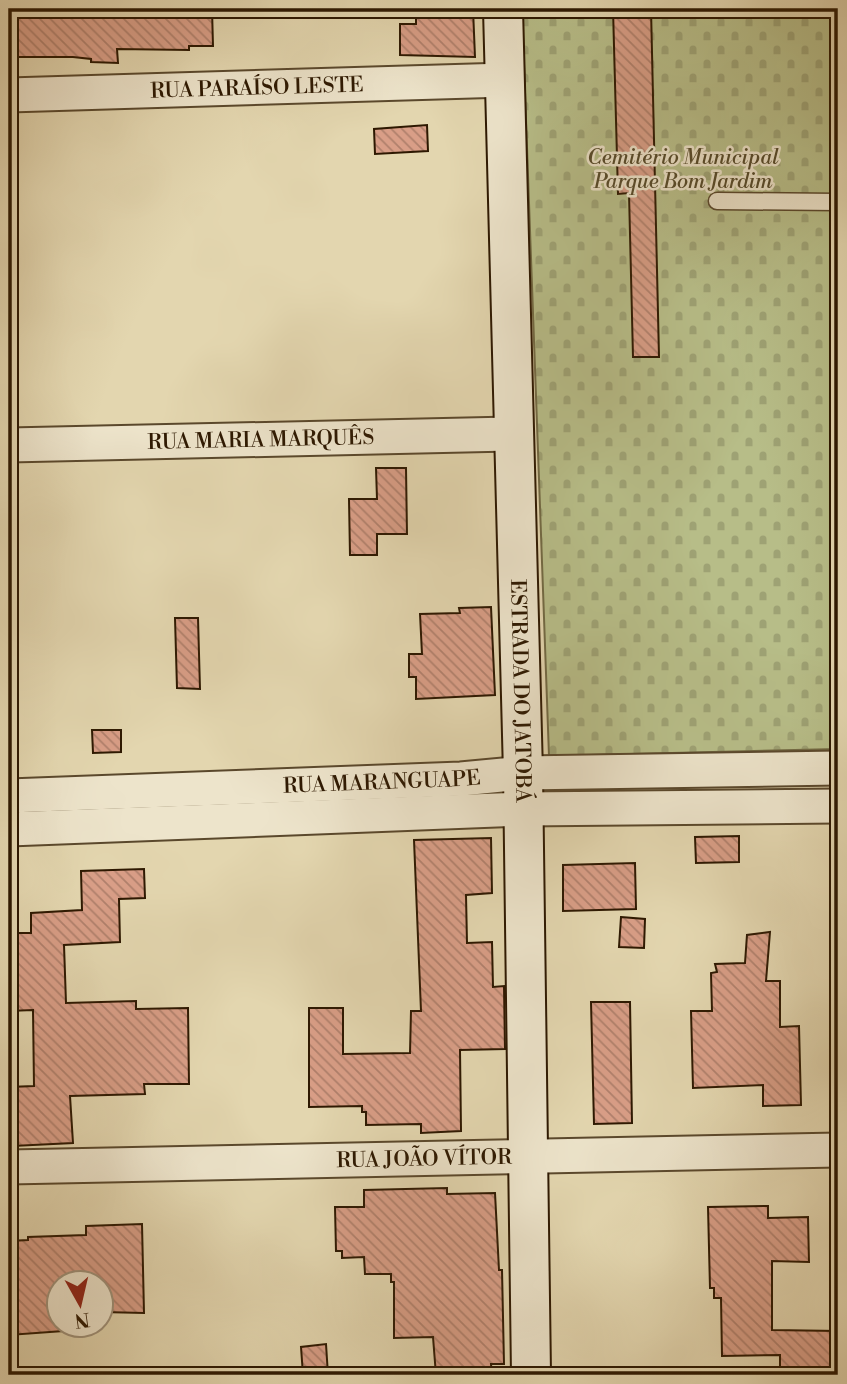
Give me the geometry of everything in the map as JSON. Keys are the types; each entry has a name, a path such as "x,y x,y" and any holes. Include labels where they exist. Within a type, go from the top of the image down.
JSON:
{"street":[{"name":"ESTRADA DO JATOBÁ","path":"503,9 523,791 531,1375"},
{"name":"RUA PARAÍSO LESTE","path":"9,95 506,80"},
{"name":"RUA MARIA MARQUÊS","path":"9,445 513,434"},
{"name":"RUA MARANGUAPE","path":"9,830 838,768"},
{"name":"RUA MARANGUAPE","path":"9,796 461,779 523,791 838,806"},
{"name":"RUA JOÃO VÍTOR","path":"9,1167 526,1154 838,1150"}],"lane":[{"path":"718,201 838,202"}],"green space":[{"name":"Cemitério Municipal Parque Bom Jardim","path":"522,9 838,9 838,749 549,756"}],"building":[{"path":"9,9 212,9 213,46 189,46 189,50 117,49 118,63 91,62 91,59 73,57 14,57 14,39 9,39"},
{"path":"416,9 473,9 475,57 400,55 400,24 416,24"},
{"path":"613,9 651,9 659,357 633,357 629,193 618,194"},
{"path":"427,125 428,151 375,154 374,129"},
{"path":"376,468 406,468 407,534 377,534 377,555 350,555 349,499 377,499"},
{"path":"491,607 495,695 416,699 416,677 409,677 409,654 422,654 420,614 460,613 459,608"},
{"path":"175,618 198,618 200,689 177,688"},
{"path":"92,730 121,730 121,752 93,753"},
{"path":"739,836 739,862 696,863 695,837"},
{"path":"491,838 492,893 466,895 467,943 492,942 493,987 504,986 505,1049 460,1050 461,1131 421,1133 421,1124 366,1125 366,1112 362,1112 362,1106 309,1107 309,1008 343,1008 343,1054 410,1053 411,1011 421,1011 414,840"},
{"path":"635,863 636,909 563,911 563,865"},
{"path":"144,869 145,898 119,899 120,942 64,945 66,1003 136,1001 136,1009 188,1008 189,1084 144,1084 145,1094 70,1096 73,1143 13,1146 13,1138 9,1138 9,1087 34,1086 33,1010 9,1011 9,933 31,933 31,913 82,910 81,871"},
{"path":"621,917 645,919 644,948 619,947"},
{"path":"770,932 766,981 780,981 780,1027 799,1026 801,1105 763,1106 763,1085 693,1088 691,1011 712,1011 711,973 717,972 715,964 745,963 747,935"},
{"path":"591,1002 630,1002 632,1123 594,1124"},
{"path":"447,1188 447,1194 495,1193 499,1270 502,1270 504,1364 491,1364 492,1375 436,1375 433,1337 394,1338 394,1282 391,1282 391,1274 365,1274 364,1257 342,1258 342,1251 336,1251 335,1207 364,1207 364,1190"},
{"path":"768,1206 768,1218 808,1217 809,1262 772,1261 772,1330 838,1331 838,1375 780,1375 780,1355 722,1356 721,1298 714,1298 714,1288 710,1288 708,1207"},
{"path":"142,1224 144,1313 116,1312 116,1268 46,1268 46,1332 9,1335 9,1241 28,1240 28,1237 86,1235 86,1226"},
{"path":"326,1344 328,1375 303,1375 301,1347"}]}
